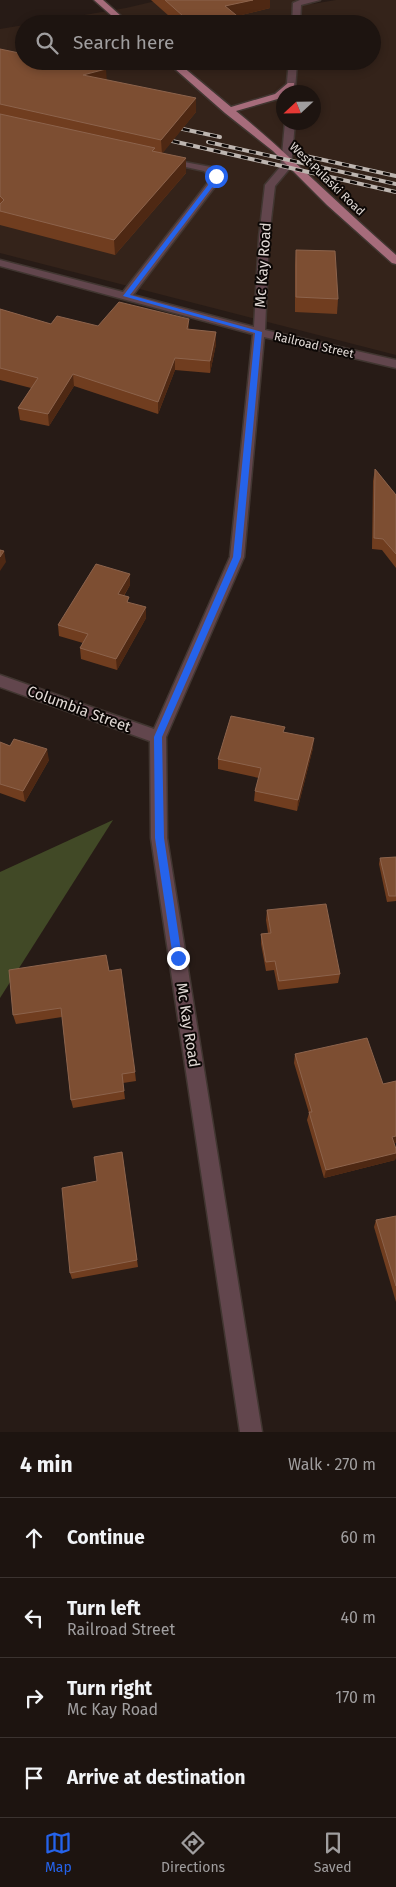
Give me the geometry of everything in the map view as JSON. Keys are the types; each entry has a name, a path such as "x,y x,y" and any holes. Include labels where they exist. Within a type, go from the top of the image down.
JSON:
{"main road":[{"path":"98,0 116,15"},
{"name":"West Pulaski Road","path":"180,70 287,159 331,203 396,261"},
{"path":"228,111 276,97"}],"street":[{"path":"296,15 297,3 316,0"},
{"path":"291,85 292,70"},
{"path":"287,159 289,130"},
{"path":"126,296 215,180 216,176 207,170 160,159"},
{"name":"Mc Kay Road","path":"251,1432 159,838 158,737 237,557 259,332 264,237 270,185 286,167 287,159"},
{"name":"Railroad Street","path":"0,263 259,332 396,364"},
{"name":"Columbia Street","path":"0,681 158,737"}],"shaded area":[{"path":"160,0 303,0 312,4 336,0 396,0 396,355 0,253 0,29 15,26 15,70 381,70 381,15 84,15"}],"green space":[{"path":"113,820 0,998 0,872"}],"building":[{"path":"165,0 253,0 225,6 236,15 182,15"},
{"path":"0,49 15,52 15,70 102,70 83,75 196,98 161,140 0,104"},
{"path":"0,114 155,148 152,151 186,158 114,240 0,211 0,204 4,200 0,196"},
{"path":"296,250 335,251 338,299 296,297"},
{"path":"119,302 189,319 187,329 216,332 210,361 175,358 158,402 73,374 48,414 18,408 38,378 0,368 0,309 51,324 57,316 98,326"},
{"path":"375,469 396,495 396,554 383,539 374,538"},
{"path":"96,564 130,574 118,594 129,597 127,602 146,607 116,659 80,648 88,634 58,625"},
{"path":"231,716 285,727 283,732 314,738 298,800 255,791 261,768 218,759"},
{"path":"14,739 47,749 23,791 0,784 0,742 10,746"},
{"path":"396,857 396,896 389,896 380,858"},
{"path":"326,904 340,974 279,981 275,961 266,962 261,934 271,933 267,910"},
{"path":"106,955 109,971 121,969 135,1072 122,1074 124,1091 71,1100 61,1008 13,1015 9,970"},
{"path":"367,1038 383,1084 396,1081 396,1136 392,1137 396,1153 326,1170 295,1054"},
{"path":"122,1152 137,1260 70,1273 62,1188 97,1181 94,1157"},
{"path":"396,1216 396,1286 376,1220"}],"railway":[{"path":"169,126 220,137"},
{"path":"159,138 396,192"},
{"path":"208,142 396,184"},
{"path":"301,155 396,176"}],"route":[{"path":"178,958 159,838 158,737 237,557 259,332 126,296 215,180 216,176"}]}
